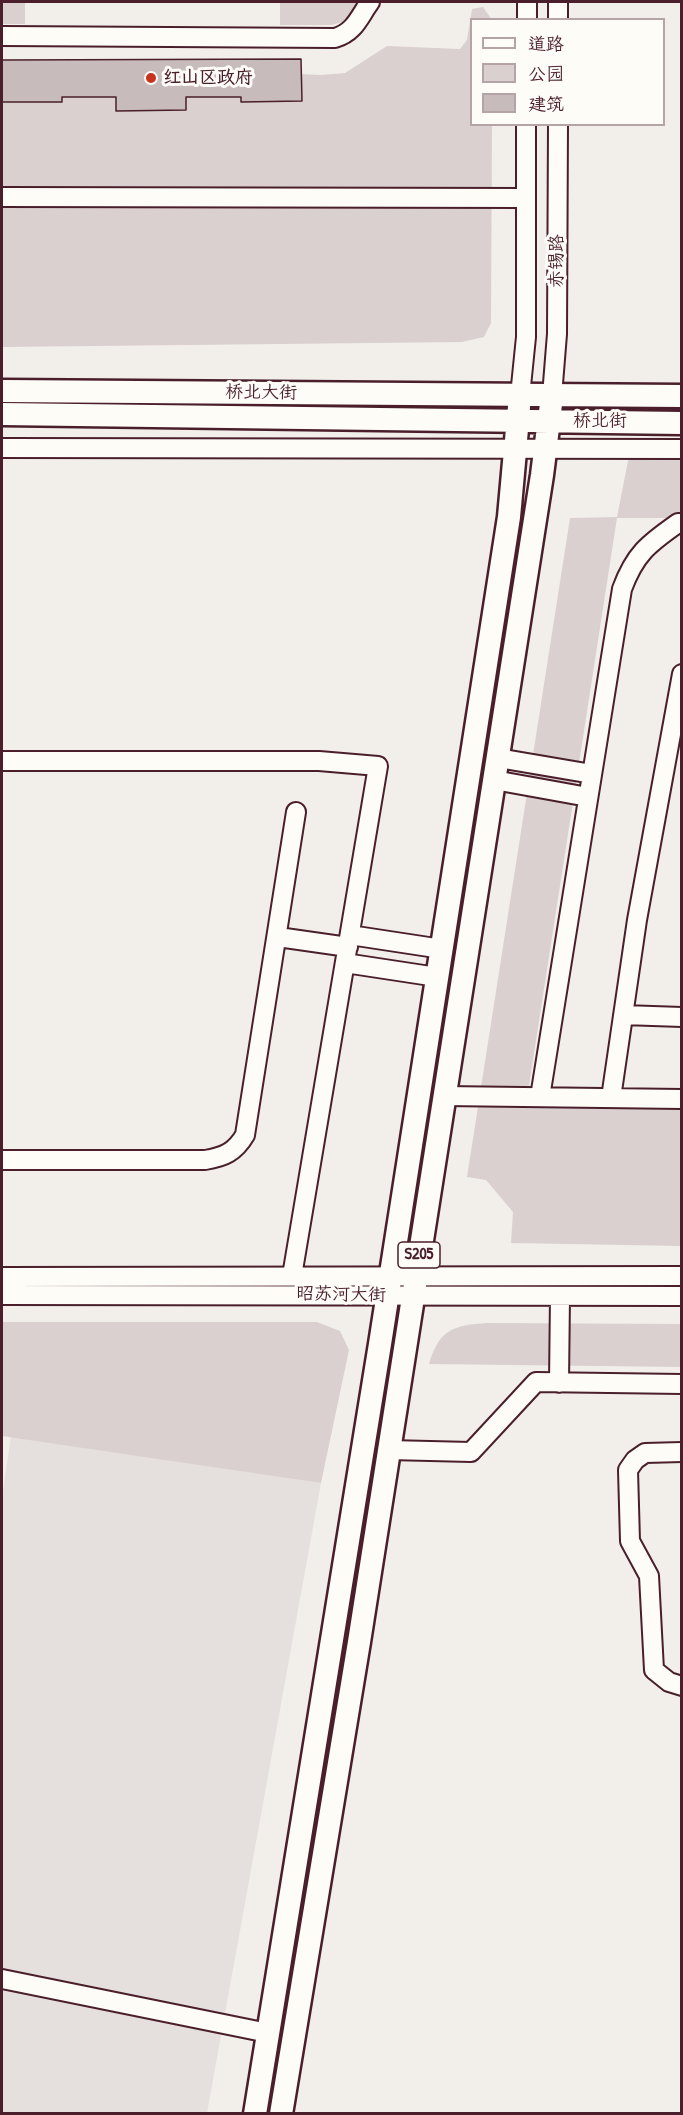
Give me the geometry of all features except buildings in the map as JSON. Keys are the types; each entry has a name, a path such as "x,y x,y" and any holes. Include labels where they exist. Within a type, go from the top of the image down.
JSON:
{"main road":[{"name":"桥北大街","path":"2,391 520,396"},
{"name":"桥北街","path":"520,396 681,396"},
{"name":"S205","path":"255,2114 389,1286 509,517 520,396"},
{"name":"S205","path":"281,2114 415,1286 546,449 552,396"},
{"name":"桥北大街","path":"2,414 519,422"},
{"name":"桥北街","path":"519,422 681,423"}],"street":[{"path":"2,36 335,38 345,35 355,27 370,2"},
{"path":"527,2 527,18"},
{"path":"558,2 558,18"},
{"name":"赤锡路","path":"520,396 526,337 526,126"},
{"name":"赤锡路","path":"552,396 557,334 558,126"},
{"path":"2,197 526,198"},
{"path":"2,448 681,449"},
{"path":"540,1097 622,589 630,565 644,548 681,523"},
{"path":"611,1098 637,920 681,674"},
{"path":"2,761 319,761 378,766 292,1276"},
{"path":"496,769 592,774"},
{"path":"496,769 588,796"},
{"path":"2,1160 205,1160 224,1157 239,1145 245,1135 296,812"},
{"path":"278,937 347,948 442,950"},
{"path":"347,948 437,978"},
{"path":"623,1015 681,1017"},
{"path":"444,1096 681,1099"},
{"name":"昭苏河大街","path":"2,1277 292,1276 389,1286"},
{"name":"昭苏河大街","path":"2,1295 415,1286 681,1276"},
{"name":"昭苏河大街","path":"415,1286 560,1296 681,1296"},
{"path":"560,1296 560,1383"},
{"path":"389,1450 471,1452 536,1382 681,1383"},
{"path":"681,1452 645,1453 635,1460 628,1470 630,1541 649,1576 654,1670 669,1682 681,1686"},
{"path":"2,1979 268,2032"}],"shaded area":[{"path":"11,1436 321,1483 207,2113 2,2114 2,1497"}],"green space":[{"path":"2,2 25,2 25,24 2,24"},
{"path":"280,2 358,2 343,22 331,25 280,25"},
{"path":"483,7 491,18 471,18 472,9"},
{"path":"470,21 470,126 492,126 491,323 484,337 462,342 2,347 2,61 321,75 345,73 387,46 460,49 467,40"},
{"path":"629,456 681,457 681,518 617,518 526,1105 681,1106 681,1246 511,1243 513,1212 486,1180 467,1177 570,518 617,517"},
{"path":"2,1322 317,1322 340,1331 349,1350 321,1483 2,1436"},
{"path":"487,1323 681,1324 681,1367 429,1364 438,1344 449,1332 465,1325"}],"place":[{"name":"红山区政府","path":"151,78"}]}
